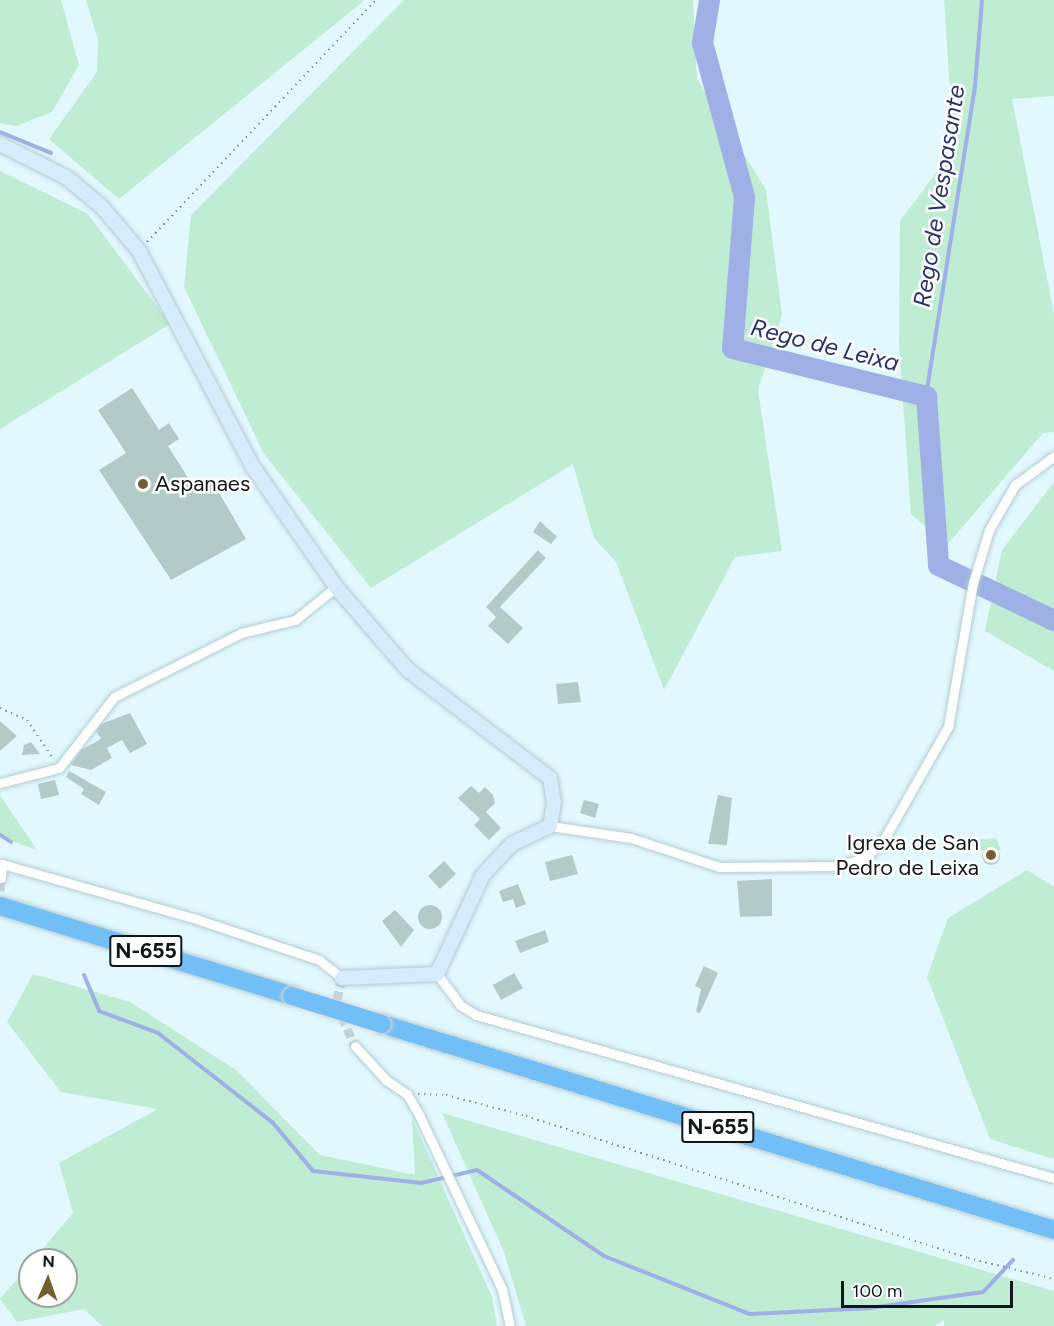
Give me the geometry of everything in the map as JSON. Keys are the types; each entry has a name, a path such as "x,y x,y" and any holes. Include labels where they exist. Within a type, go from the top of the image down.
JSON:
{"highway":[{"name":"N-655","path":"0,906 1054,1230"}],"street":[{"path":"0,144 66,177 102,207 139,251 253,467 336,587 408,670 550,778 554,802 550,826"},
{"path":"438,974 483,875 512,844 550,826 631,838 719,867 838,866 867,857 884,839 948,727 973,584 989,530 1015,485 1054,456"},
{"path":"0,783 59,768 114,697 241,633 295,620 336,587"},
{"path":"1,878 1,863 273,944 319,960 342,978 438,974"},
{"path":"438,974 460,1005 476,1015 1054,1178"},
{"path":"355,1046 379,1074 407,1094 502,1288 510,1326"}],"path":[{"path":"139,251 376,0"},
{"path":"0,708 27,720 59,768"},
{"path":"407,1094 446,1095 526,1116 968,1258 1054,1278"}],"green space":[{"path":"0,0 61,0 79,65 52,112 16,126 0,123"},
{"path":"86,0 365,0 119,199 49,139 97,72 98,40"},
{"path":"404,0 693,0 697,79 766,190 782,315 758,390 782,551 735,557 664,690 616,562 594,538 573,464 371,588 264,454 184,287 191,215"},
{"path":"944,0 1054,0 1054,96 1012,99 1054,314 1054,432 1043,433 947,545 911,514 899,345 900,221 954,149"},
{"path":"0,171 88,214 170,324 0,429"},
{"path":"1054,482 1054,671 985,631 1002,550"},
{"path":"0,795 37,850 0,837"},
{"path":"996,838 1001,850 975,851 974,840"},
{"path":"1027,870 1054,887 1054,1159 990,1139 927,977 948,918"},
{"path":"33,974 130,1002 236,1070 320,1155 415,1175 412,1118 492,1297 497,1326 102,1326 84,1309 17,1322 0,1299 18,1278 18,1308 78,1308 78,1248 43,1248 73,1213 59,1163 158,1109 61,1092 7,1022"},
{"path":"442,1113 1054,1291 1054,1326 944,1326 944,1320 934,1326 526,1326 504,1252"}],"building":[{"name":"Aspanaes","path":"132,388 159,430 169,423 179,439 168,446 195,489 211,479 246,539 171,580 99,470 126,453 98,410"},
{"path":"540,521 557,537 551,544 533,532"},
{"path":"538,550 546,558 500,607 523,628 508,644 488,626 496,617 486,607"},
{"path":"578,682 581,702 558,704 556,684"},
{"path":"130,713 147,744 130,753 122,740 107,748 112,758 91,770 71,765 81,750 101,739 96,731 101,724"},
{"path":"0,721 17,736 0,751"},
{"path":"31,742 40,754 22,755 24,745"},
{"path":"69,771 106,792 99,805 81,794 84,789 66,777"},
{"path":"55,780 59,795 41,799 38,784"},
{"path":"471,786 479,793 485,787 493,795 495,803 486,812 501,828 489,840 474,825 480,819 458,798"},
{"path":"718,795 732,798 727,845 708,844"},
{"path":"584,800 599,804 595,818 580,813"},
{"name":"Igrexa de San Pedro de Leixa","path":"991,847 997,850 1000,856 997,862 991,865 985,862 982,856 985,850"},
{"path":"572,855 578,874 550,881 545,862"},
{"path":"444,861 456,874 440,889 428,876"},
{"path":"772,879 772,916 740,917 737,881"},
{"path":"518,884 526,904 516,908 513,899 503,902 499,891"},
{"path":"425,905 435,905 442,912 442,922 435,929 425,929 418,922 418,912"},
{"path":"395,910 414,930 401,947 382,921"},
{"path":"545,930 549,942 520,953 515,941"},
{"path":"704,966 718,973 700,1013 696,1012 701,989 695,986"},
{"path":"514,973 523,988 501,1000 493,985"}],"waterway":[{"name":"Rego de Leixa","path":"709,0 702,42 744,197 732,348 926,396 938,565 1054,620"},
{"name":"Rego de Vespasante","path":"926,396 975,86 982,0"},
{"path":"0,132 51,153"},
{"path":"0,835 11,842"},
{"path":"84,975 99,1011 158,1033 273,1123 313,1171 421,1183 477,1170 604,1256 750,1314 870,1308 983,1292 1013,1260"}],"tunnel":[{"path":"0,891 1,878"},
{"path":"342,978 336,1004 355,1046"}],"place":[{"name":"Aspanaes","path":"143,484"},
{"name":"Igrexa de San Pedro de Leixa","path":"991,855"}]}
